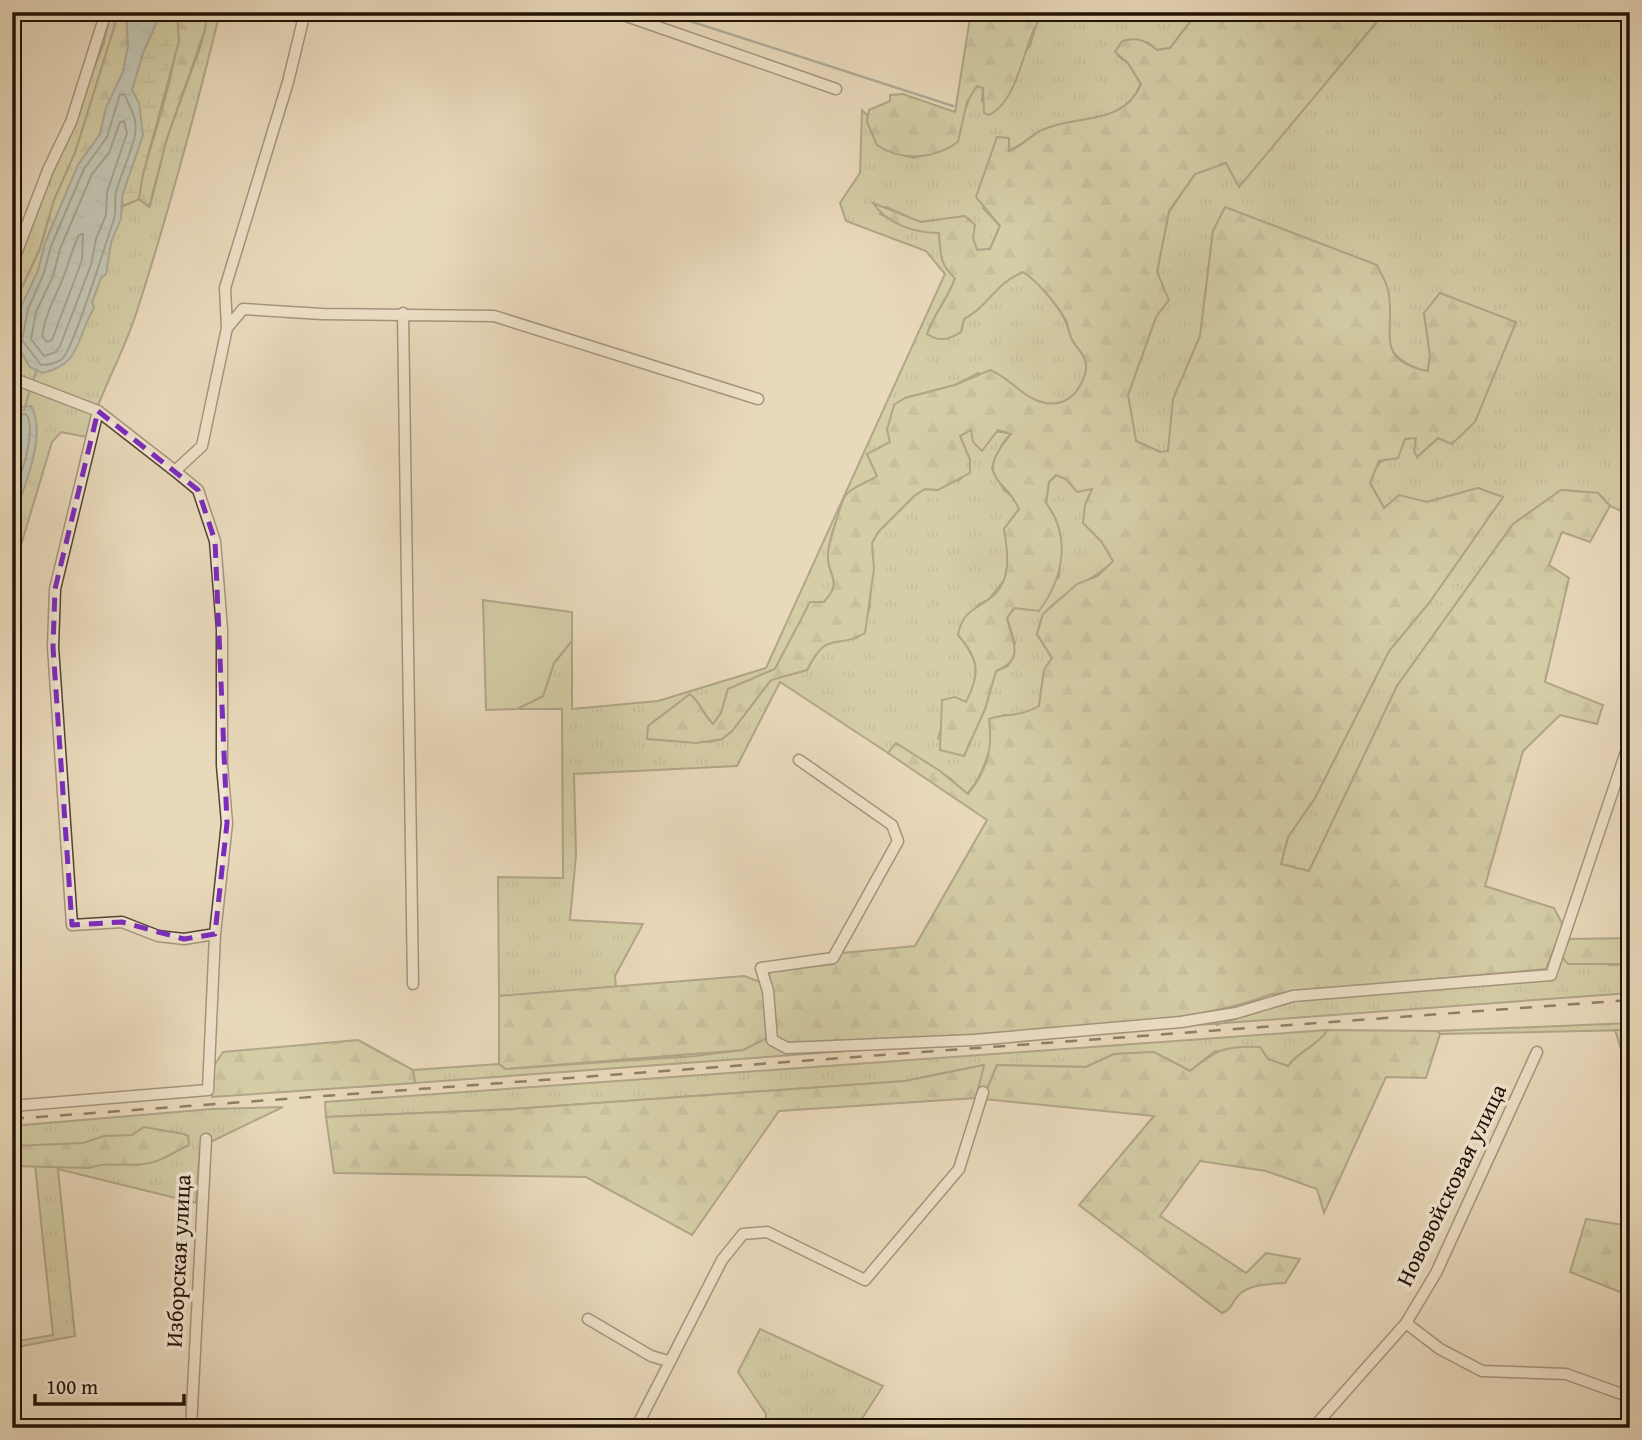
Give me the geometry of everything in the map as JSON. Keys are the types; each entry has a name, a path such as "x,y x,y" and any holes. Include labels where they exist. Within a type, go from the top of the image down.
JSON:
{"street":[{"path":"12,264 48,170 71,122 106,12"},
{"path":"175,471 202,446 227,328 225,288 288,82 305,12"},
{"path":"615,12 836,89"},
{"path":"227,328 243,309 322,314 494,316 758,399"},
{"path":"403,313 414,984"},
{"path":"12,378 98,411 198,490 215,541 222,629 222,765 227,823 215,934 208,1090 12,1106"},
{"path":"98,411 55,589 54,685 72,925 121,922 158,936 184,939 215,934"},
{"path":"799,760 892,825 898,841 832,958 761,968 772,1040 787,1048 974,1040 1181,1022 1236,1013 1293,996 1551,975 1630,740"},
{"name":"Нововойсковая улица","path":"1313,1428 1406,1322 1436,1272 1537,1052"},
{"path":"636,1428 722,1260 743,1234 766,1232 865,1280 959,1169 983,1092"},
{"name":"Изборская улица","path":"191,1428 206,1139"},
{"path":"588,1319 642,1348 651,1356 668,1361"},
{"path":"1406,1322 1440,1349 1482,1371 1566,1374 1630,1396"}],"highlighted area":[{"path":"98,411 198,490 215,541 227,823 215,934 184,939 122,922 72,925 53,647 55,589"}],"green space":[{"path":"110,12 119,12 75,153 54,200 40,248 12,309 12,271 104,43"},
{"path":"119,12 126,12 128,47 123,72 106,108 100,134 78,165 45,243 38,271 21,307 15,341 12,309 40,249 54,200 75,153"},
{"path":"161,12 177,12 179,41 143,174 139,199 123,206 122,196 143,135 131,91 143,53"},
{"path":"177,12 207,12 205,30 167,138 149,207 139,199 140,186 171,75 178,31"},
{"path":"207,12 220,12 181,164 136,314 87,437 61,432 52,442 12,575 12,527 32,463 37,434 31,406 12,408 12,339 30,367 88,318 94,308 92,302 101,278 106,274 111,242 123,206 139,199 150,206 167,138 202,42"},
{"path":"971,12 1045,12 1031,36 1008,96 1000,107 989,115 984,113 983,88 977,86 967,102 958,142 939,152 907,156 877,145 867,122 869,110 890,101 890,95 903,94 955,112"},
{"path":"1045,12 1182,12 1193,18 1170,48 1157,50 1147,42 1118,56 1128,63 1141,84 1133,98 1123,107 1111,113 1041,131 1008,151 983,208 1000,226 990,249 977,250 965,216 920,222 886,207 880,214 914,230 939,233 943,263 955,278 927,334 944,339 961,332 964,319 980,308 1005,283 1023,272 1046,293 1065,320 1072,340 1085,359 1083,382 1075,394 1058,404 1029,398 978,373 955,385 905,398 891,442 867,454 877,476 848,495 836,521 828,557 834,580 833,589 824,602 810,603 775,669 728,689 721,713 713,724 690,695 648,726 660,740 710,742 722,739 732,731 771,680 807,670 817,653 827,645 857,638 870,607 872,543 878,532 914,496 925,489 938,490 948,483 960,480 970,460 960,436 971,429 1011,433 1003,443 992,469 1019,509 1004,529 1009,554 1005,579 989,599 978,605 958,635 970,652 976,667 971,692 966,703 942,700 942,726 938,738 964,756 985,709 996,671 1008,666 1015,643 1007,618 1014,608 1026,608 1059,577 1059,529 1046,503 1049,482 1057,475 1093,489 1083,523 1101,541 1114,561 1060,599 1043,616 1037,634 1052,658 1044,670 1039,706 1022,716 1003,715 980,775 967,794 951,779 896,743 888,753 780,682 737,766 574,774 576,855 570,920 643,924 615,976 616,987 499,996 498,877 563,878 562,709 517,709 543,696 554,663 572,641 572,709 658,701 766,668 945,274 926,251 846,221 840,203 860,173 862,110 868,116 867,122 883,149 914,158 952,146 972,91 977,86 983,87 982,100 1030,46 1037,21"},
{"path":"1182,12 1385,12 1239,187 1226,163 1195,174 1169,211 1157,272 1169,300 1156,317 1128,395 1136,441 1160,452 1168,451 1173,399 1200,336 1213,231 1225,207 1377,265 1388,290 1390,341 1393,351 1410,366 1428,371 1430,355 1424,313 1440,293 1516,322 1475,422 1452,444 1438,438 1417,457 1414,451 1416,438 1405,439 1398,458 1379,461 1370,483 1384,508 1399,495 1427,502 1478,488 1503,497 1429,603 1389,651 1315,798 1288,837 1281,864 1309,871 1397,686 1513,524 1561,490 1598,493 1610,506 1590,542 1562,532 1549,565 1569,578 1545,682 1603,705 1597,724 1560,715 1523,751 1485,886 1554,908 1563,925 1546,969 1272,994 1200,1013 1127,1023 969,1035 789,1044 775,1037 769,972 833,964 842,953 915,946 987,820 888,753 896,743 940,771 968,794 980,777 987,759 989,719 1026,712 1039,706 1044,670 1052,658 1037,634 1043,614 1077,584 1098,576 1113,561 1101,541 1083,523 1085,505 1092,489 1077,492 1066,479 1056,475 1049,482 1046,503 1054,516 1062,544 1059,572 1039,611 1014,608 1007,618 1014,642 1014,655 1011,661 996,671 985,709 964,756 940,750 942,700 955,697 966,702 971,692 976,667 974,659 958,635 968,613 988,600 1002,585 1007,567 1004,529 1019,509 995,476 993,469 994,460 1011,434 998,430 982,451 973,442 971,430 960,436 970,460 970,473 938,490 925,489 914,496 878,532 872,543 874,569 865,633 827,645 814,657 807,670 771,680 732,731 722,739 697,743 647,739 648,726 690,694 713,724 721,713 728,689 775,669 810,602 824,602 833,588 828,553 838,514 848,493 877,476 867,454 890,442 887,430 894,405 905,398 955,385 990,370 1030,397 1045,403 1062,402 1077,390 1086,371 1084,357 1072,339 1066,320 1058,308 1041,287 1023,272 1005,283 980,308 964,319 961,332 944,339 927,334 955,278 943,263 939,233 902,226 886,217 873,203 921,222 965,216 975,225 973,238 977,250 990,249 1000,226 976,197 997,137 1009,138 1009,151 1042,130 1098,117 1123,107 1133,98 1141,84 1128,63 1115,52 1122,41 1132,39 1145,42 1157,50 1170,48 1193,18"},
{"path":"1385,12 1630,12 1630,515 1610,506 1598,493 1561,490 1513,524 1397,686 1309,871 1281,864 1288,837 1315,798 1389,651 1429,603 1503,497 1478,488 1427,502 1399,496 1384,508 1370,483 1373,473 1405,439 1416,437 1417,457 1438,438 1452,444 1424,313 1430,355 1428,372 1401,360 1393,352 1387,332 1388,291 1213,231 1200,336 1174,399 1168,451 1160,452 1136,441 1128,395 1156,317 1168,300 1157,272 1169,212 1195,174 1226,162 1239,186"},
{"path":"483,600 572,612 572,641 554,663 543,696 517,709 486,710"},
{"path":"1563,925 1570,939 1562,947 1610,965 1630,964 1630,993 1223,1023 1294,1000 1545,978"},
{"path":"1630,938 1630,964 1568,964 1560,955 1570,939"},
{"path":"744,976 763,983 767,1038 743,1050 506,1069 499,1064 499,996"},
{"path":"1216,1012 1217,1024 415,1083 413,1070 499,1064 506,1069 695,1056 743,1050 767,1038"},
{"path":"1630,1023 1630,1030 1440,1034 1437,1031"},
{"path":"1328,1030 1288,1066 1268,1059 1215,1051 1190,1071 1154,1052 1114,1054 1086,1067 997,1065 983,1099 976,1098 983,1065 905,1081 513,1109 326,1117 325,1102"},
{"path":"1328,1030 1437,1031 1440,1034 1426,1078 1386,1077 1324,1213 1317,1189 1266,1171 1200,1161 1160,1216 1246,1273 1266,1253 1300,1259 1285,1283 1245,1290 1222,1313 1079,1205 1154,1116 983,1099 997,1065 1086,1067 1114,1054 1154,1052 1190,1071 1222,1050 1260,1047 1268,1059 1288,1066"},
{"path":"1615,1030 1630,1030 1630,1078"},
{"path":"358,1040 413,1070 415,1083 212,1097 213,1067 223,1052"},
{"path":"984,1065 976,1098 779,1111 692,1235 586,1177 334,1173 326,1117 513,1109 905,1081"},
{"path":"283,1107 200,1147 196,1203 58,1169 75,1336 12,1348 12,1342 53,1335 35,1165 12,1167 12,1126 212,1109"},
{"path":"144,1127 184,1134 188,1136 189,1145 162,1159 144,1164 89,1168 12,1166 12,1146 83,1143 104,1136 132,1135"},
{"path":"1586,1219 1630,1226 1630,1296 1570,1272"},
{"path":"760,1329 883,1386 856,1428 766,1428 766,1414 738,1372"}],"water":[{"path":"126,12 161,12 143,53 132,90 139,103 143,135 122,196 121,219 111,242 106,274 101,278 92,302 94,308 71,357 55,369 42,373 30,367 15,341 21,307 38,271 45,243 78,165 100,134 106,108 123,72 128,47"},
{"path":"31,406 37,432 35,448 12,523 12,408"}],"waterway":[{"path":"662,12 953,106"},
{"path":"32,383 37,370"},
{"path":"24,410 30,390"}],"railway":[{"path":"12,1119 1630,1000"}]}
